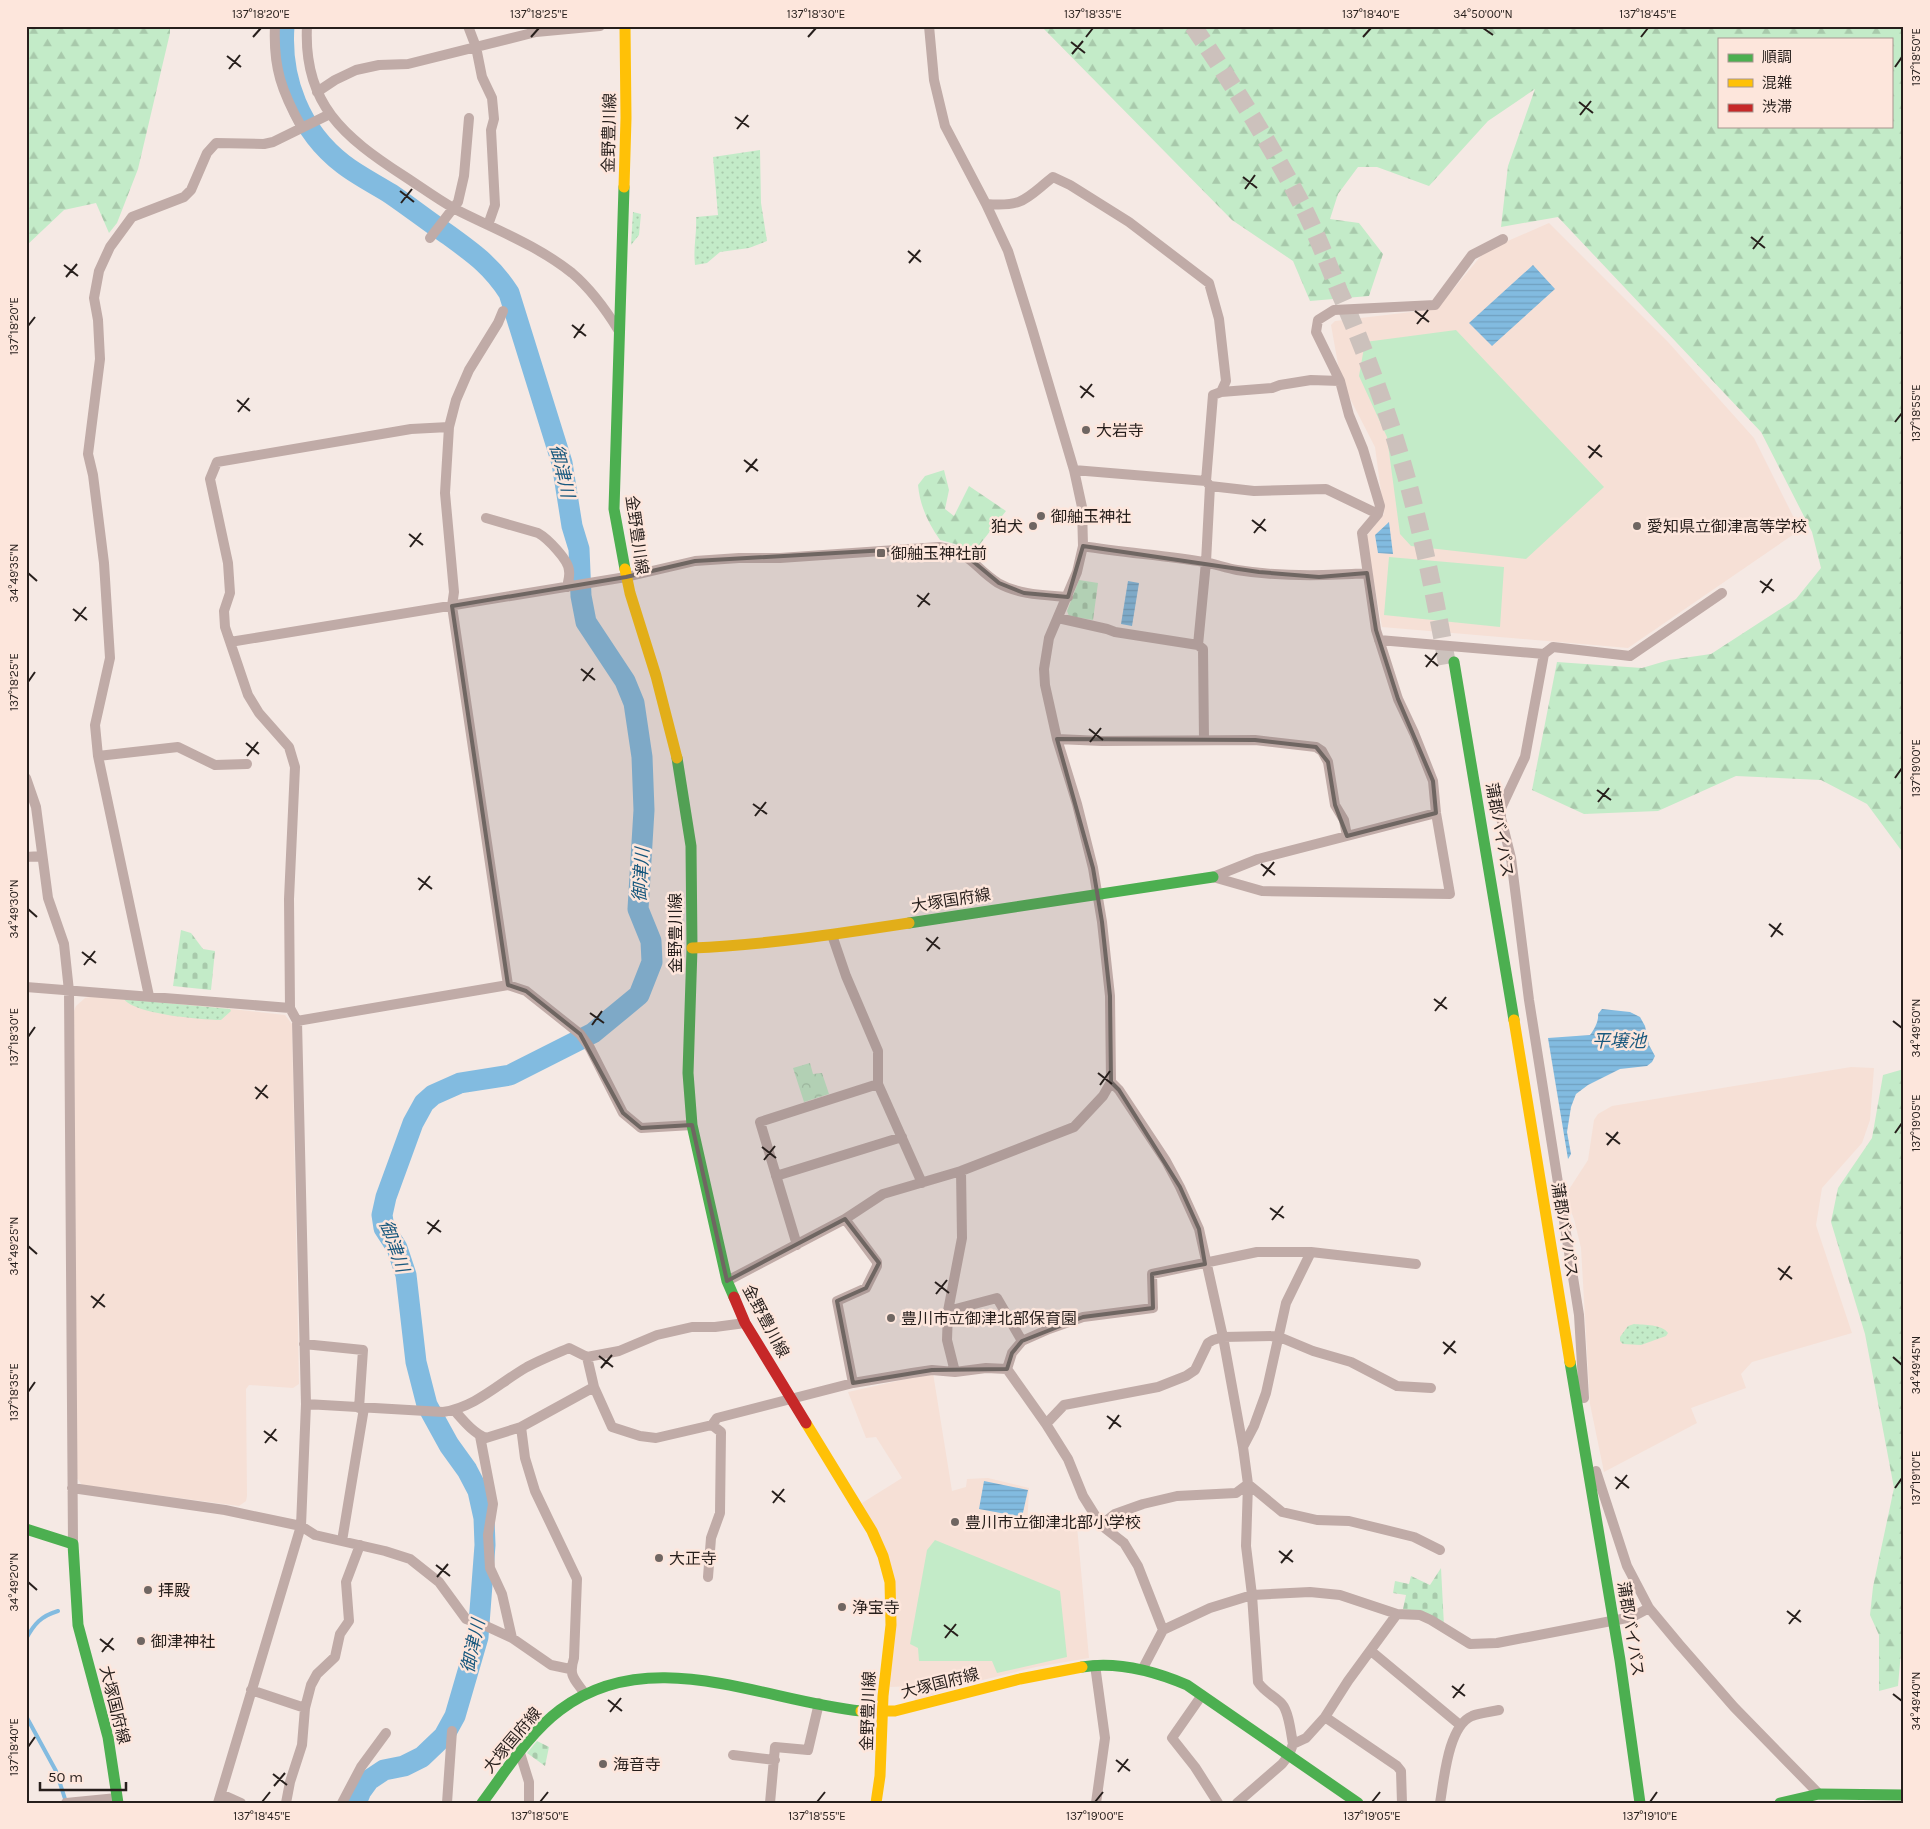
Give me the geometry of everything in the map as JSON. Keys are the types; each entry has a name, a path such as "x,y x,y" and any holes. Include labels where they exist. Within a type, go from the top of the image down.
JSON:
{"main road":[{"name":"金野豊川線","path":"625,26 626,118 614,509 626,578 656,676 680,768 691,846 692,948 688,1072 692,1126 728,1282 745,1323 863,1515 880,1548 886,1566 891,1600 883,1698 882,1766 876,1803"},
{"name":"蒲郡バイパス","path":"1451,664 1583,1455 1620,1660 1640,1803"},
{"name":"大塚国府線","path":"692,948 720,947 832,935 1213,877"},
{"name":"蒲郡バイパス","path":"1583,1455 1634,1803"},
{"path":"26,1529 73,1544"},
{"name":"大塚国府線","path":"73,1544 78,1625 108,1737 117,1800"},
{"name":"大塚国府線","path":"482,1803 520,1753 546,1722 558,1711 585,1694 628,1680 659,1676 684,1678 872,1713 884,1712 1039,1674 1094,1665 1126,1667 1174,1679 1291,1750 1358,1803"},
{"path":"1780,1803 1819,1794 1860,1798 1904,1795"}],"street":[{"path":"275,26 274,42 278,71 286,98 302,128"},
{"path":"307,26 306,46 309,68 327,116 370,154 453,208 534,248 572,273 591,292 620,331"},
{"path":"468,26 476,47 482,78 492,98 494,119 491,130 495,205 488,225"},
{"path":"317,92 335,80 356,70 379,65 408,64 536,32 600,26"},
{"path":"728,1282 845,1219 882,1194 960,1171 1074,1128 1103,1096 1111,1082 1110,996 1102,922 1077,804 1057,739 1045,685 1044,670 1049,638 1077,572 1083,546 1082,507 1074,470 1008,251 986,204 945,126 934,80 929,26"},
{"path":"149,996 98,756 95,725 110,658 104,563 93,475 88,454 100,359 98,320 94,298 99,271 110,246 132,216 184,197 191,190 208,154 216,144 264,144 283,138 327,116"},
{"path":"430,238 458,202 464,176 469,118"},
{"path":"986,204 1006,206 1021,202 1053,177 1070,185 1129,222 1209,283 1219,319 1226,381 1221,392"},
{"path":"1213,877 1262,891 1450,894 1436,813 1433,781 1398,699 1376,630 1362,533 1378,514 1380,506 1340,381 1316,332 1318,320 1334,310 1435,305 1472,255 1503,239"},
{"path":"504,310 470,370 456,400 449,427 445,493 454,592 452,606 508,985"},
{"path":"1198,645 1206,562 1213,395 1221,392 1272,388 1311,380 1340,381"},
{"path":"241,1803 220,1798 301,1526 306,1404 297,1021 290,1008 289,899 295,767 289,747 259,713 248,695 225,627 224,611 230,593 228,563 210,479 217,462 412,429 449,427"},
{"path":"1074,470 1208,484 1254,491 1326,489 1378,514"},
{"path":"486,518 538,533 546,538 567,563 570,570 571,586"},
{"path":"1083,546 1123,553 1206,562 1237,570 1319,577 1367,573"},
{"path":"230,642 626,578 695,561 789,558 938,548 955,550 969,558 999,583 1024,593 1068,597"},
{"path":"1722,593 1630,656 1553,646 1544,654 1525,757 1502,808 1501,818 1511,858 1528,1000 1579,1315 1585,1410 1593,1457 1605,1502 1627,1566 1649,1608 1734,1707 1819,1794"},
{"path":"1058,618 1115,632 1198,645 1203,649 1204,740"},
{"path":"1379,640 1544,654"},
{"path":"1057,739 1102,741 1255,740 1316,747 1322,751 1328,762 1335,805 1344,820 1347,836"},
{"path":"98,756 178,747 215,765 247,764"},
{"path":"26,778 50,904 64,944 69,992 73,1544"},
{"path":"1213,877 1258,859 1436,813"},
{"path":"26,857 42,856"},
{"path":"832,935 846,976 878,1051 878,1084 922,1183"},
{"path":"297,1021 508,985 526,991 580,1034 590,1048 623,1113 641,1128 692,1126"},
{"path":"26,987 69,992 149,996 290,1008"},
{"path":"1111,1082 1120,1090 1166,1161 1199,1229 1205,1264 1223,1337 1248,1484 1246,1546 1252,1595 1258,1682 1285,1709 1291,1750"},
{"path":"797,1245 760,1122 878,1084"},
{"path":"776,1176 902,1137"},
{"path":"955,1372 947,1340 948,1310 962,1238 960,1171"},
{"path":"845,1219 878,1262 866,1288 837,1301 854,1383"},
{"path":"1007,1369 1012,1353 1022,1341 1083,1317 1153,1308 1152,1274 1257,1252 1311,1252 1416,1264"},
{"path":"1243,1447 1254,1426 1266,1393 1277,1336 1286,1303 1311,1252"},
{"path":"948,1310 996,1298 1022,1341"},
{"path":"306,1404 443,1412 454,1410 475,1402 527,1368 569,1348 587,1357 619,1351 665,1333 692,1327 715,1327 745,1323"},
{"path":"1046,1424 1064,1405 1158,1387 1186,1376 1195,1370 1208,1343 1223,1337 1277,1336 1313,1351 1351,1362 1397,1386 1431,1388"},
{"path":"304,1344 363,1350 362,1408 342,1541"},
{"path":"587,1357 594,1388 612,1427 640,1436 656,1438 712,1426 718,1418 854,1383 932,1370 955,1372 986,1368 1007,1369"},
{"path":"1007,1369 1068,1459 1083,1496 1101,1525 1124,1543 1138,1566 1162,1630"},
{"path":"454,1410 480,1436 486,1438 521,1427 594,1388"},
{"path":"708,1578 711,1538 720,1513 721,1432 712,1426"},
{"path":"521,1427 525,1458 535,1491 577,1579 574,1658 570,1669 585,1694"},
{"path":"480,1436 493,1504 488,1536 490,1568 502,1594 512,1638"},
{"path":"1101,1525 1115,1514 1143,1504 1177,1496 1236,1493 1248,1484"},
{"path":"1248,1484 1282,1512 1317,1520 1349,1521 1414,1537 1440,1550"},
{"path":"72,1488 225,1510 301,1526 315,1535 410,1559 439,1582 466,1620 486,1626 512,1638 551,1665 570,1669"},
{"path":"286,1803 290,1782 302,1745 305,1708 311,1685 317,1674 335,1657 340,1634 349,1621 346,1582 360,1545"},
{"path":"1142,1670 1162,1630 1210,1608 1252,1595 1310,1592 1340,1595 1397,1614 1420,1615 1470,1644 1498,1644 1632,1617 1649,1608"},
{"path":"1238,1803 1282,1764 1291,1750 1306,1738 1325,1717 1348,1681 1372,1651 1397,1614"},
{"path":"1372,1651 1460,1725"},
{"path":"1094,1665 1105,1738 1096,1803"},
{"path":"251,1690 305,1708"},
{"path":"1202,1695 1172,1738 1195,1767 1218,1803"},
{"path":"770,1803 775,1748 808,1750 818,1703"},
{"path":"1440,1803 1451,1746 1460,1725 1472,1716 1499,1710"},
{"path":"1325,1717 1398,1766 1401,1771 1402,1803"},
{"path":"446,1803 452,1731"},
{"path":"342,1803 361,1767 386,1734"},
{"path":"520,1753 529,1782 528,1803"},
{"path":"733,1755 775,1760"},
{"path":"66,1803 117,1800"}],"highlighted area":[{"path":"1083,546 1259,572 1319,577 1367,573 1376,630 1398,699 1433,781 1436,813 1347,836 1335,805 1328,762 1316,747 1255,740 1057,739 1093,868 1102,922 1110,996 1111,1082 1119,1090 1180,1187 1199,1229 1205,1264 1152,1274 1153,1308 1083,1317 1022,1341 1012,1353 1007,1369 932,1370 853,1383 837,1301 866,1288 879,1263 845,1219 727,1281 692,1125 641,1128 623,1113 580,1034 526,991 508,985 452,606 626,577 695,561 939,547 969,558 999,583 1024,593 1068,597"}],"shaded area":[{"name":"愛知県立御津高等学校","path":"1549,223 1668,342 1754,438 1800,530 1628,648 1382,627 1366,537 1384,514 1375,447 1341,381 1331,325 1335,321 1437,309 1485,251"},
{"path":"93,996 285,1015 292,1024 299,1384 293,1388 249,1385 246,1389 247,1496 246,1501 239,1506 82,1485 77,1478 74,1011 76,1006 85,998"},
{"path":"1851,1067 1874,1068 1870,1120 1862,1143 1822,1188 1816,1225 1852,1333 1752,1362 1741,1374 1746,1388 1691,1408 1697,1423 1604,1472 1590,1404 1581,1248 1574,1219 1566,1199 1566,1194 1588,1160 1594,1120 1598,1114 1612,1106"},
{"path":"933,1373 952,1491 966,1487 967,1479 988,1478 1029,1488 1027,1530 1077,1526 1089,1658 1036,1667 962,1685 915,1701 913,1686 890,1687 893,1579 862,1503 902,1478 876,1437 866,1438 848,1392"}],"green space":[{"path":"26,26 170,26 170,33 138,169 117,223 109,233 96,203 64,210 26,246"},
{"path":"1041,26 1904,26 1904,854 1867,804 1821,780 1736,776 1658,811 1584,814 1532,790 1557,662 1642,668 1669,660 1711,654 1796,599 1821,568 1812,532 1761,432 1558,217 1501,227 1508,166 1535,89 1488,121 1429,186 1377,167 1358,167 1338,194 1330,219 1359,223 1383,254 1369,296 1310,301 1293,261 1232,220"},
{"path":"760,150 761,203 767,241 749,248 720,252 707,263 695,265 696,217 718,215 713,157"},
{"path":"633,212 641,214 639,235 631,245"},
{"path":"1456,330 1604,487 1526,559 1411,546 1400,534 1387,437 1359,376 1365,342"},
{"path":"944,470 949,490 945,509 954,516 969,486 1006,511 973,553 955,544 940,540 928,521 923,507 918,485 925,476"},
{"path":"1389,557 1504,567 1500,627 1384,615"},
{"path":"1079,580 1098,583 1093,620 1069,616 1067,611"},
{"path":"181,930 191,933 203,949 215,951 211,990 173,986"},
{"path":"124,999 230,1009 231,1011 221,1020 181,1017 140,1008"},
{"path":"810,1063 813,1074 822,1073 829,1094 804,1102 793,1068"},
{"path":"1904,1069 1904,1652 1901,1652 1898,1686 1879,1691 1879,1635 1870,1615 1873,1587 1894,1488 1865,1334 1831,1222 1838,1188 1872,1138 1883,1075"},
{"path":"1634,1324 1657,1326 1668,1333 1666,1336 1641,1345 1623,1344 1620,1341 1620,1337 1628,1326"},
{"path":"935,1540 1060,1591 1067,1657 997,1673 992,1661 919,1661 918,1648 910,1644 927,1550"},
{"path":"1441,1568 1444,1626 1425,1614 1403,1609 1406,1595 1393,1593 1395,1581 1409,1584 1411,1576 1430,1585"},
{"path":"537,1741 549,1747 545,1766 527,1753"}],"water":[{"path":"1533,265 1555,289 1492,346 1469,323"},
{"path":"1389,522 1393,554 1378,553 1375,535"},
{"path":"1128,581 1139,583 1132,626 1121,624"},
{"name":"平壌池","path":"1602,1009 1630,1012 1640,1017 1645,1026 1649,1045 1655,1056 1647,1066 1620,1069 1588,1085 1576,1094 1571,1107 1567,1132 1571,1154 1568,1159 1548,1038 1590,1035 1595,1028 1598,1014"},
{"path":"984,1481 1028,1490 1022,1517 979,1509"}],"waterway":[{"name":"御津川","path":"284,26 285,65 290,84 304,120 315,136 328,151 348,168 391,194 473,254 488,267 509,293 562,463 572,526 579,549 581,596 586,622 625,681 634,703 642,757 644,810 638,909 651,941 652,962 639,995 593,1033 510,1075 460,1083 433,1095 424,1103 413,1123 386,1197 382,1215 384,1228 397,1248 406,1275 416,1362 427,1405 478,1491 484,1518 485,1545 478,1637 455,1716 444,1736 422,1757 404,1766 384,1770 369,1780 361,1791 356,1803"},
{"path":"26,1639 39,1621 47,1615 58,1611"},
{"path":"26,1716 56,1771 66,1802"}],"tunnel":[{"path":"1193,26 1249,112 1300,201 1362,345 1393,432 1412,498 1428,564 1447,664"}],"traffic: fast":[{"path":"624,187 614,509 625,569"},
{"path":"1454,662 1514,1020"},
{"path":"677,758 691,846 692,948 688,1073 692,1125 727,1281 734,1297"},
{"path":"909,923 1213,877"},
{"path":"1570,1362 1620,1660 1640,1803"},
{"path":"26,1529 73,1544 78,1625 108,1737 118,1803"},
{"path":"1082,1667 1109,1665 1136,1668 1162,1675 1187,1685 1358,1803"},
{"path":"482,1803 538,1730 560,1710 595,1690 631,1680 669,1678 707,1681 861,1711"},
{"path":"1780,1803 1819,1794 1904,1795"}],"traffic: slow":[{"path":"624,187 626,118 625,26"},
{"path":"625,569 630,593 656,676 677,758"},
{"path":"692,948 774,942 909,923"},
{"path":"1514,1020 1570,1362"},
{"path":"806,1423 872,1531 883,1556 890,1582 891,1625 883,1696 880,1776 876,1803"},
{"path":"861,1711 895,1711 1020,1679 1082,1667"}],"traffic: jam":[{"path":"734,1297 745,1323 806,1423"}],"place":[{"name":"大岩寺","path":"1086,430"},
{"name":"御舳玉神社","path":"1041,516"},
{"name":"狛犬","path":"1033,526"},
{"name":"愛知県立御津高等学校","path":"1637,526"},
{"name":"御舳玉神社前","path":"881,553"},
{"name":"豊川市立御津北部保育園","path":"891,1318"},
{"name":"豊川市立御津北部小学校","path":"955,1522"},
{"name":"大正寺","path":"659,1558"},
{"name":"拝殿","path":"148,1590"},
{"name":"浄宝寺","path":"842,1607"},
{"name":"御津神社","path":"141,1641"},
{"name":"海音寺","path":"603,1764"}]}
